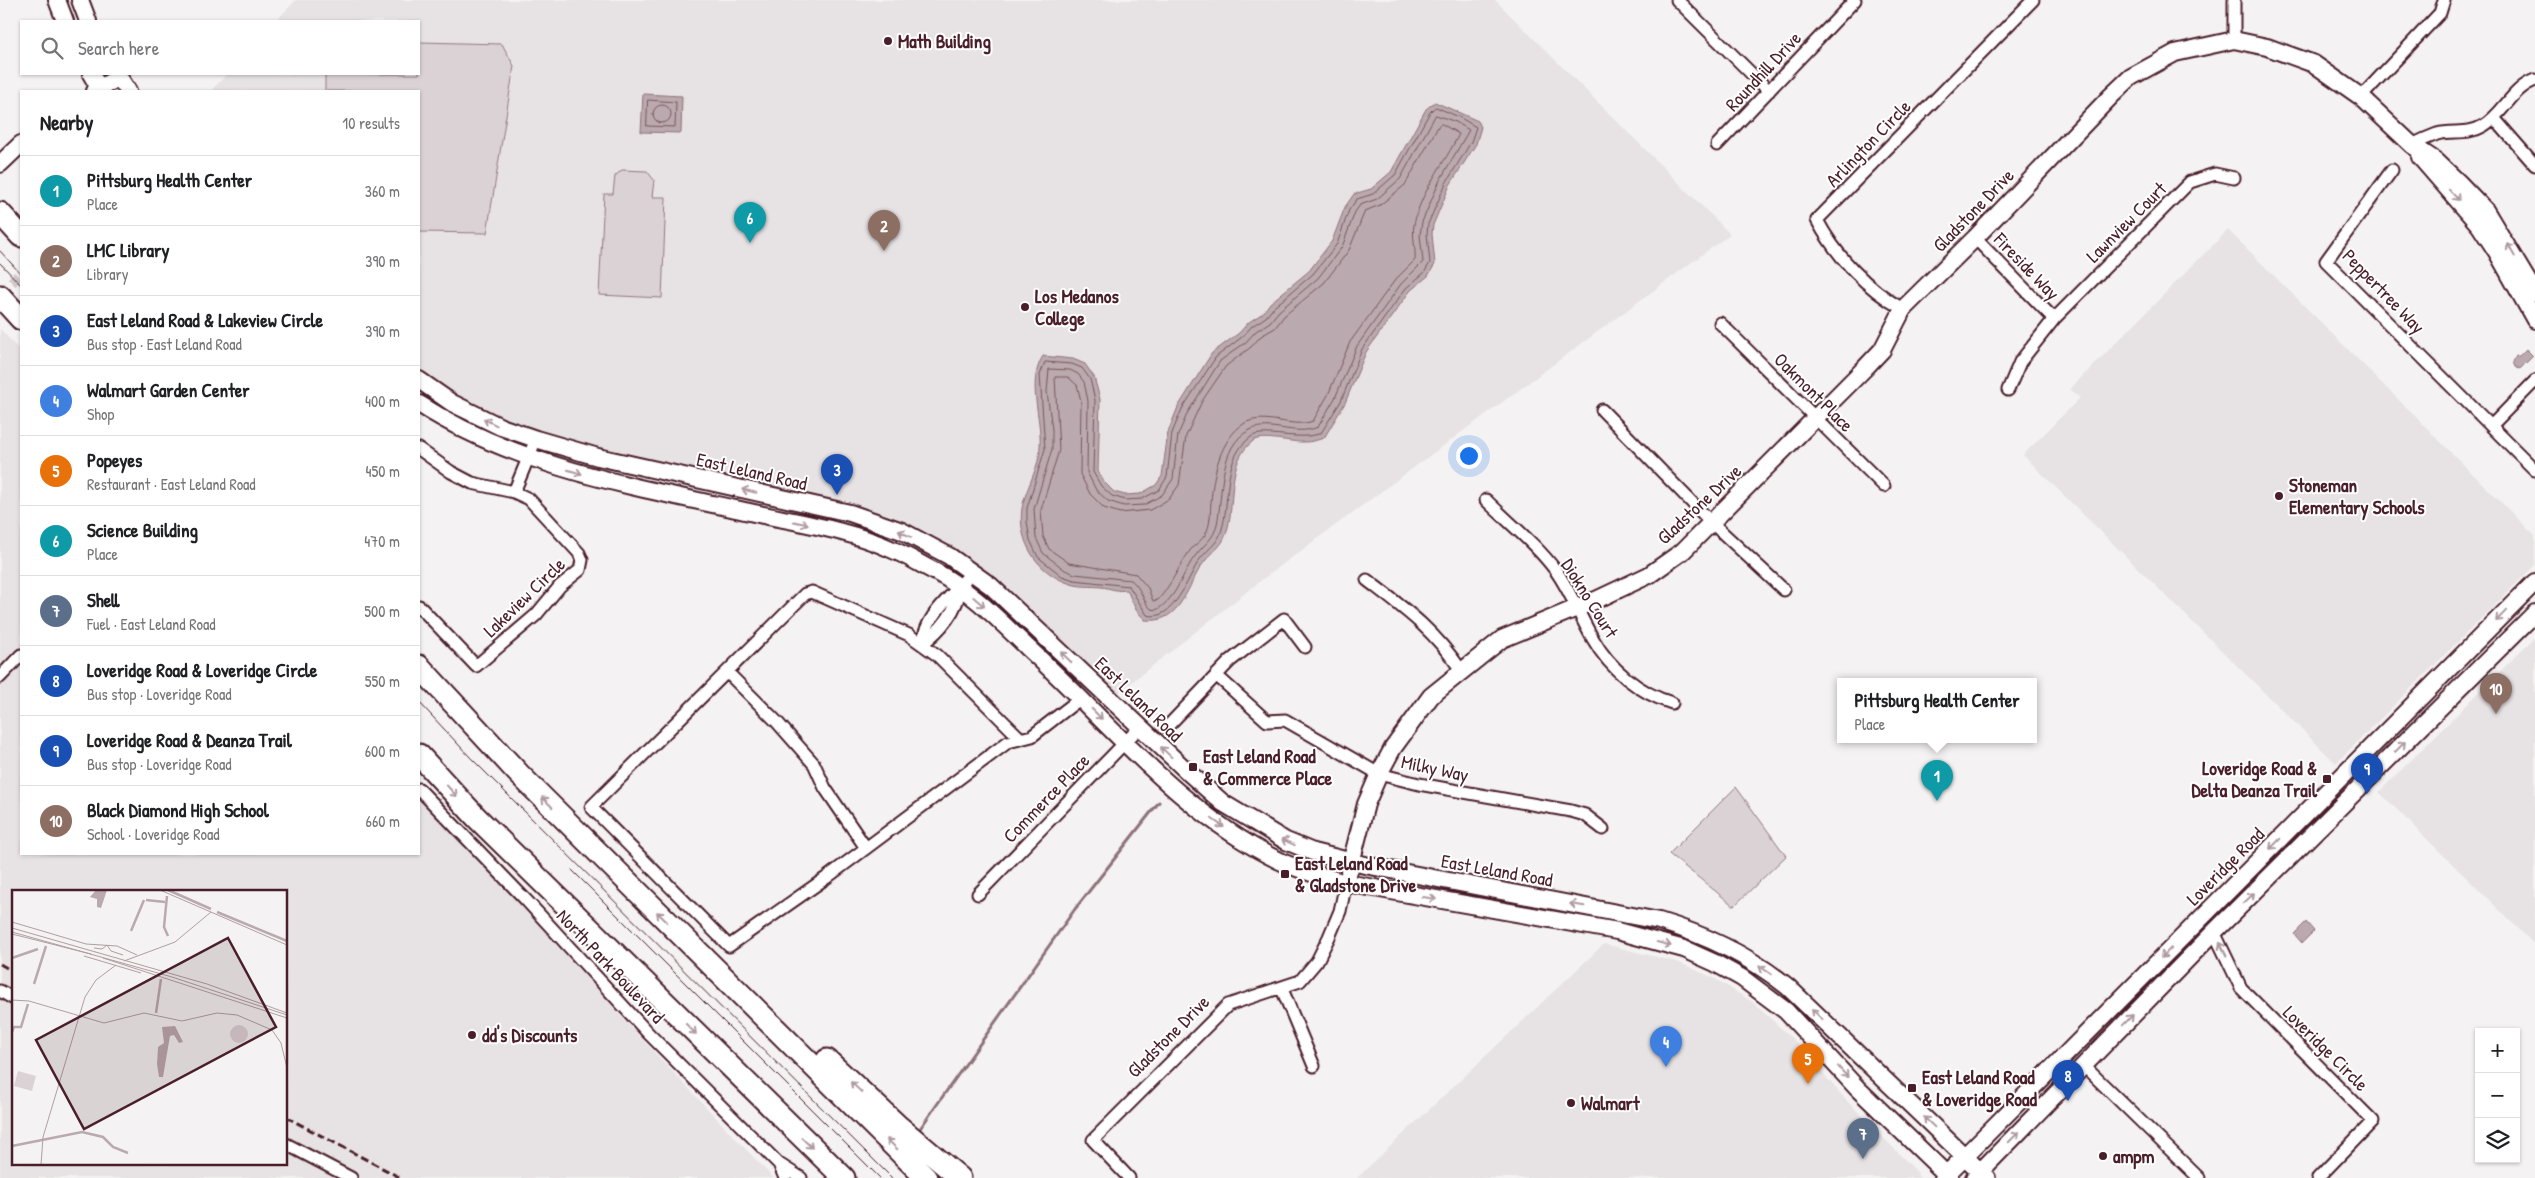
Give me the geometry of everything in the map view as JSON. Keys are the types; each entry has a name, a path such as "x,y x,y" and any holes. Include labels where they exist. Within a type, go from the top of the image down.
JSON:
{"highway":[{"path":"0,213 20,235"},
{"path":"0,296 20,318"},
{"path":"420,667 519,774 926,1178"},
{"path":"420,756 477,818 844,1178"},
{"path":"697,952 728,969 897,1125 960,1178"}],"main road":[{"path":"57,0 65,20"},
{"path":"80,0 88,20"},
{"name":"Gladstone Drive","path":"1346,883 1366,804 1379,774 1393,748 1431,696 1502,639 1649,575 1683,551 1882,350 1903,308 1975,238 2131,77 2176,53 2234,40 2267,47 2314,64 2361,97 2412,144"},
{"path":"91,75 99,90"},
{"path":"100,90 118,75 127,90"},
{"path":"2412,144 2436,161 2485,210 2535,293"},
{"path":"2412,144 2428,169 2480,226 2497,252 2535,320"},
{"path":"0,164 20,145"},
{"name":"East Leland Road","path":"420,381 452,403 501,427 536,438 598,457 850,513 902,531 949,556 1011,604 1140,727 1223,802 1286,841 1313,852 1351,862 1651,919 1690,931 1728,947 1761,966 1788,987 1964,1156 1980,1176"},
{"path":"420,405 467,431 528,458 583,475 848,534 893,550 940,574 974,598 1195,806 1248,843 1304,870 1346,883 1617,931 1684,949 1715,963 1754,986 1786,1011 1857,1088 1947,1177"},
{"name":"Loveridge Road","path":"1947,1177 1964,1156 2535,582"},
{"name":"Loveridge Road","path":"1980,1176 2214,932 2317,832 2535,613"},
{"path":"2308,812 2317,832"}],"street":[{"path":"1677,0 1769,91"},
{"name":"Roundhill Drive","path":"1717,145 1855,0"},
{"name":"Arlington Circle","path":"1903,308 1883,298 1838,255 1816,220 2033,0"},
{"path":"2234,0 2234,40"},
{"path":"2361,97 2412,40 2440,13 2444,0"},
{"path":"2412,144 2439,134 2464,133 2482,127 2494,118 2519,88 2535,80"},
{"path":"2494,118 2535,165"},
{"name":"Peppertree Way","path":"2392,170 2326,261 2535,470"},
{"name":"Lawnview Court","path":"2008,390 2020,362 2054,319 2190,182 2214,174 2234,178"},
{"name":"Fireside Way","path":"1975,238 2054,319"},
{"name":"Oakmont Place","path":"1720,323 1884,486"},
{"path":"2491,426 2535,381"},
{"path":"1602,410 1711,522 1784,590"},
{"path":"514,492 536,438"},
{"name":"Lakeview Circle","path":"420,450 451,472 472,483 514,492 529,499 579,553 582,560 580,570 560,586 536,615 476,666 420,607"},
{"name":"Diokno Court","path":"1486,500 1556,572 1594,641 1619,672 1636,687 1653,697 1672,703"},
{"path":"922,644 925,628 948,596 960,588 971,572"},
{"path":"1367,580 1416,618 1442,642 1461,670"},
{"path":"1021,739 937,655 910,635 812,592 805,594 591,807 729,946 866,848 1008,742 1021,739 1032,736 1081,698"},
{"path":"1167,727 1216,675 1250,644 1284,619 1306,647"},
{"path":"0,677 20,656"},
{"path":"727,672 777,722 814,764 825,788 866,848"},
{"name":"Milky Way","path":"1216,675 1267,721 1285,720 1379,774 1418,784 1571,811 1585,815 1603,829"},
{"name":"Commerce Place","path":"978,894 1140,727"},
{"name":"North Park Boulevard","path":"420,791 526,900 648,1033 780,1164 800,1178"},
{"name":"Gladstone Drive","path":"1129,1178 1093,1140 1228,1005 1282,989 1300,981 1317,961 1340,911 1346,883"},
{"name":"Loveridge Circle","path":"2214,932 2242,988 2373,1121 2318,1178"},
{"path":"1282,989 1314,1066"},
{"path":"0,991 12,998"},
{"path":"2084,1066 2199,1178"},
{"path":"288,1145 351,1178"},
{"name":"North Park Boulevard","path":"780,1164 785,1178"}],"shaded area":[{"name":"Los Medanos College","path":"296,0 1495,0 1730,234 1268,575 1110,699 1031,622 902,531 536,439 420,381 420,90 212,90 226,75 420,75 420,20 277,20"},
{"path":"420,42 502,44 514,66 487,233 420,232 420,90 325,90 325,75 420,75"},
{"path":"622,170 647,171 654,180 652,197 666,197 662,298 599,295 604,194 613,194 615,176"},
{"name":"Stoneman Elementary Schools","path":"2228,230 2535,536 2535,565 2336,763 2023,455 2080,398 2070,389"},
{"path":"0,329 20,351 20,855 420,855 420,792 639,1036 773,1178 0,1178"},
{"path":"2535,637 2535,945 2379,792"},
{"path":"1736,787 1786,856 1734,906 1669,854"},
{"path":"1604,944 1680,963 1714,978 1751,1001 1793,1039 1846,1100 1917,1172 1919,1178 1357,1178"}],"water":[{"path":"643,94 682,96 681,133 641,132"},
{"path":"1435,102 1478,121 1481,127 1476,144 1450,185 1433,225 1435,264 1428,276 1410,291 1366,352 1345,403 1324,438 1300,442 1263,438 1253,441 1245,449 1239,459 1233,481 1230,516 1224,539 1205,561 1182,601 1167,616 1157,620 1145,620 1136,610 1127,590 1120,591 1101,587 1074,585 1049,573 1032,555 1023,533 1021,521 1024,500 1039,454 1040,435 1035,388 1038,366 1043,356 1073,359 1085,364 1094,377 1100,399 1098,471 1104,482 1114,492 1125,495 1140,494 1156,485 1162,476 1168,432 1178,407 1212,353 1239,333 1249,322 1263,313 1270,303 1309,271 1332,241 1345,207 1354,194 1371,189 1391,172 1426,109"},
{"path":"2526,349 2533,356 2520,369 2515,367 2513,362 2516,356 2519,356"},
{"path":"2306,922 2314,931 2302,943 2294,934"}],"waterway":[{"path":"919,1130 1075,909 1159,802"}],"tunnel":[{"path":"0,294 18,276"}],"tram line":[{"path":"0,251 20,273"},
{"path":"0,263 20,284"},
{"path":"420,703 470,757 892,1178"},
{"path":"572,870 880,1178"}],"railway":[{"path":"0,964 12,971"},
{"path":"288,1118 401,1178"}],"place":[{"name":"Math Building","path":"888,41"},
{"name":"Science Building","path":"750,243"},
{"name":"LMC Library","path":"884,251"},
{"name":"Los Medanos College","path":"1025,307"},
{"name":"East Leland Road & Lakeview Circle","path":"837,495"},
{"name":"Stoneman Elementary Schools","path":"2279,496"},
{"name":"Black Diamond High School","path":"2496,714"},
{"name":"East Leland Road & Commerce Place","path":"1193,767"},
{"name":"Loveridge Road & Delta Deanza Trail","path":"2327,779"},
{"name":"Loveridge Road & Deanza Trail","path":"2367,794"},
{"name":"Pittsburg Health Center","path":"1937,801"},
{"name":"East Leland Road & Gladstone Drive","path":"1285,874"},
{"name":"dd's Discounts","path":"472,1035"},
{"name":"Walmart Garden Center","path":"1666,1067"},
{"name":"Popeyes","path":"1808,1084"},
{"name":"East Leland Road & Loveridge Road","path":"1912,1088"},
{"name":"Loveridge Road & Loveridge Circle","path":"2068,1101"},
{"name":"Walmart","path":"1571,1103"},
{"name":"ampm","path":"2103,1156"},
{"name":"Shell","path":"1863,1159"}]}
